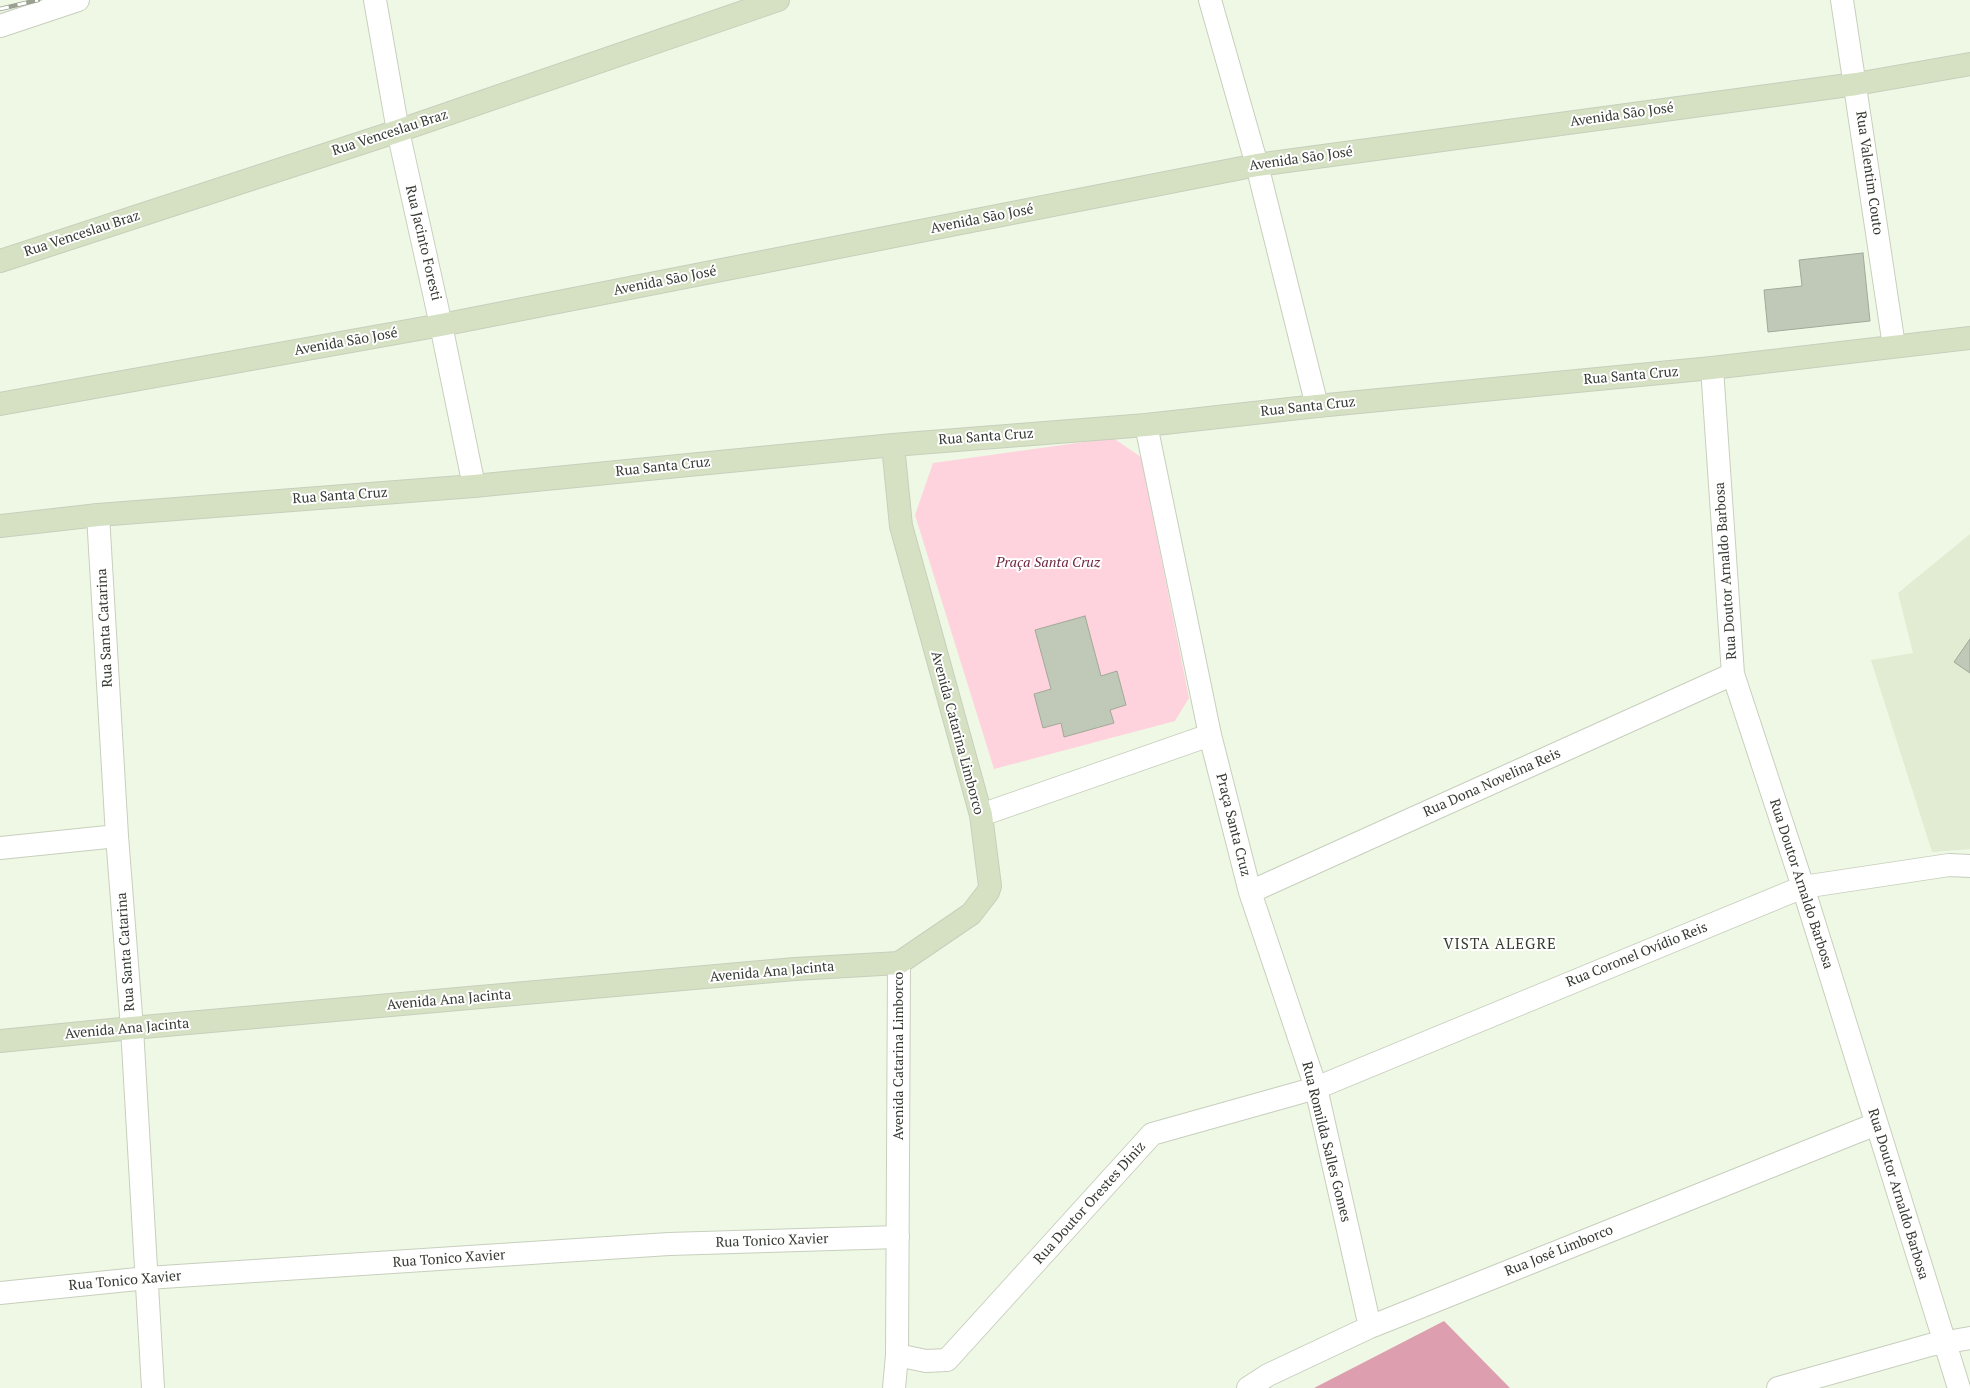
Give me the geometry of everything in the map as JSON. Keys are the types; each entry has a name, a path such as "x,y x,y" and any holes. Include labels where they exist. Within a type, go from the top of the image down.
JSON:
{"main road":[{"name":"Rua Venceslau Braz","path":"0,261 398,131 778,0"},
{"name":"Avenida São José","path":"0,404 441,325 1257,165 1856,84 1970,64"},
{"name":"Rua Santa Cruz","path":"0,526 98,515 474,486 893,445 1146,425 1317,406 1712,368 1970,338"},
{"name":"Avenida Catarina Limborco","path":"893,445 901,526 980,816 990,879 988,892 971,914 899,962"},
{"name":"Avenida Ana Jacinta","path":"0,1041 795,969 899,962"}],"street":[{"path":"0,26 78,0"},
{"name":"Rua Jacinto Foresti","path":"374,0 398,131 441,325 474,486"},
{"path":"1210,0 1257,165 1317,406"},
{"name":"Rua Valentim Couto","path":"1842,0 1856,84 1894,346"},
{"name":"Rua Doutor Arnaldo Barbosa","path":"1712,368 1734,674 1803,887 1958,1388"},
{"name":"Praça Santa Cruz","path":"1146,425 1210,735 1250,892"},
{"name":"Rua Santa Catarina","path":"98,515 117,836 132,1028 153,1388"},
{"name":"Rua Dona Novelina Reis","path":"1250,892 1734,674"},
{"path":"980,816 1210,735"},
{"path":"0,848 117,836"},
{"name":"Rua Coronel Ovídio Reis","path":"1316,1088 1803,887 1949,865 1970,866"},
{"name":"Rua Romilda Salles Gomes","path":"1250,892 1316,1088 1370,1327"},
{"name":"Avenida Catarina Limborco","path":"894,1388 897,1355 899,962"},
{"name":"Rua Doutor Orestes Diniz","path":"897,1355 926,1361 947,1360 1152,1134 1316,1088"},
{"name":"Rua José Limborco","path":"1248,1388 1268,1375 1370,1327 1876,1124"},
{"name":"Rua Tonico Xavier","path":"0,1293 147,1278 669,1244 898,1237"},
{"path":"1778,1388 1944,1342 1970,1338"}],"shaded area":[{"path":"1970,534 1970,849 1932,852 1871,660 1913,653 1898,593"},
{"path":"1444,1321 1510,1388 1314,1388"}],"green space":[{"name":"Praça Santa Cruz","path":"1113,438 1141,457 1189,698 1175,721 994,769 915,515 933,463"}],"building":[{"path":"1863,253 1870,321 1768,332 1764,290 1802,286 1799,260"},
{"path":"1085,616 1101,676 1117,671 1126,705 1110,710 1114,723 1064,737 1061,723 1043,728 1034,694 1051,689 1035,630"},
{"path":"1970,639 1970,673 1954,662"}],"railway":[{"path":"0,9 38,0"}],"district":[{"name":"VISTA ALEGRE","path":"1500,945"}]}
